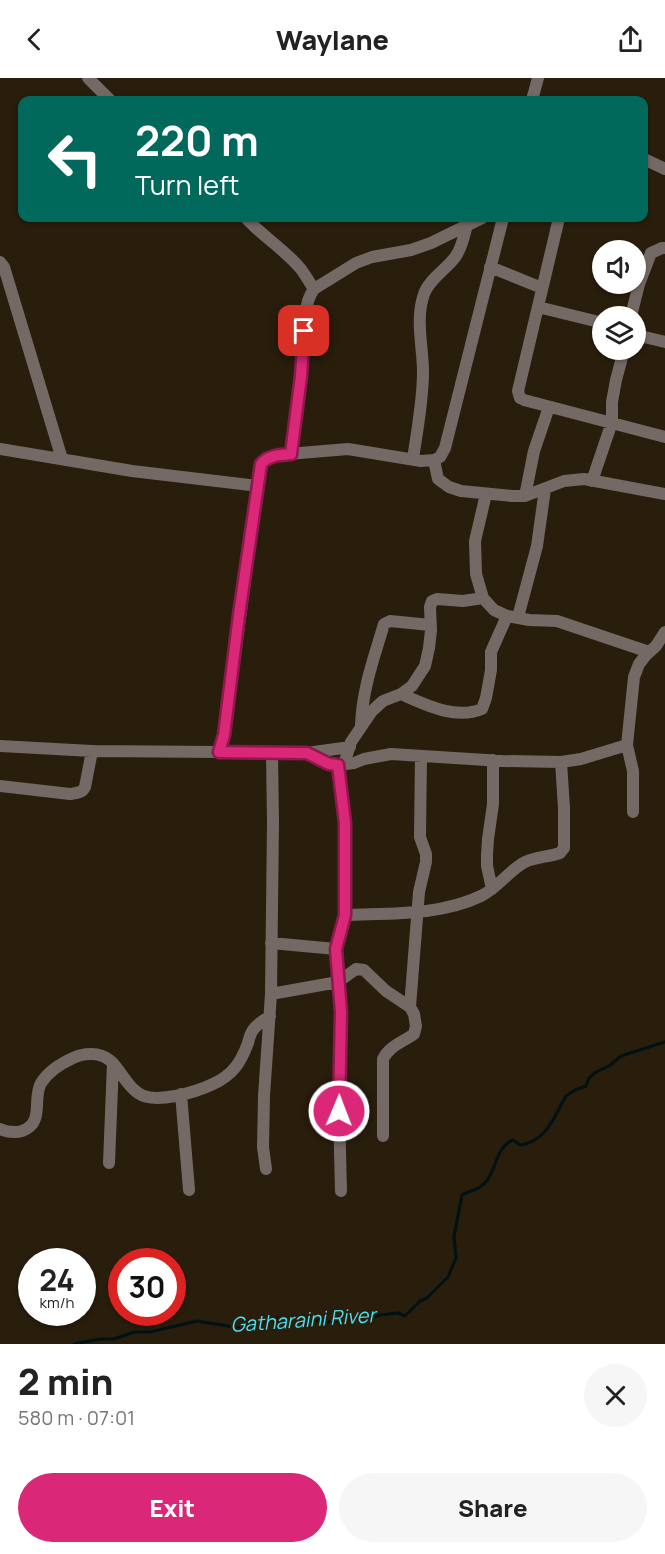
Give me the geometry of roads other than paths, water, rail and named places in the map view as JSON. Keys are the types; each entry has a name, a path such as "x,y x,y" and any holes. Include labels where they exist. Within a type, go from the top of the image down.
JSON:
{"street":[{"path":"88,78 106,96"},
{"path":"533,96 538,78"},
{"path":"648,161 665,169"},
{"path":"250,222 300,268 314,289"},
{"path":"291,454 309,295 314,289 357,263 372,257 411,250 431,243 473,222"},
{"path":"219,752 224,735 261,464 266,458 276,455 348,449 413,459 434,460 440,457 445,448 502,222"},
{"path":"558,222 519,390 520,398 665,436"},
{"path":"413,459 423,375 421,306 425,291 461,248 467,225"},
{"path":"634,306 639,284 651,254 665,248"},
{"path":"0,262 4,267 62,459"},
{"path":"490,267 542,288"},
{"path":"538,307 592,319"},
{"path":"646,337 665,342"},
{"path":"592,481 612,422 612,402 621,360"},
{"path":"525,496 534,451 549,407"},
{"path":"0,448 132,471 258,486"},
{"path":"434,460 438,479 449,487 461,491 525,496 564,481 584,479 665,494"},
{"path":"401,693 425,705 449,712 470,712 482,709 491,670 491,652 513,617 537,546 545,489"},
{"path":"486,494 476,541 476,574 483,598 494,610 529,620 557,621 649,652"},
{"path":"341,1191 339,1111 341,1012 336,949 345,915 345,823 341,764 351,742 372,711 379,704 412,686 425,666 429,648 432,601 437,599 463,601 483,598"},
{"path":"361,727 364,692 384,624 390,621 430,625"},
{"path":"633,812 633,771 627,745 634,677 639,664 656,646 665,632"},
{"path":"364,692 379,704"},
{"path":"307,753 329,764 341,764 391,754 561,762 581,759 627,745"},
{"path":"0,746 92,751 272,753 307,753 350,747"},
{"path":"0,786 79,793 85,787 92,751"},
{"path":"266,1169 263,1147 271,994 272,753"},
{"path":"410,1007 419,892 426,862 426,854 420,837 421,756"},
{"path":"492,889 487,866 493,804 494,760"},
{"path":"345,915 430,911 471,900 492,889 522,863 560,854 564,848 561,762"},
{"path":"271,943 336,949"},
{"path":"271,994 338,982 356,969 364,970 386,991 410,1007 416,1026 414,1034 391,1048 383,1059 383,1136"},
{"path":"0,1129 23,1131 32,1125 36,1118 41,1083 61,1065 76,1056 86,1054 106,1056 126,1082 139,1094 150,1097 166,1098 214,1084 239,1064 252,1032 259,1023 270,1016"},
{"path":"109,1163 113,1063"},
{"path":"181,1094 189,1190"}],"waterway":[{"name":"Gatharaini River","path":"74,1344 114,1339 134,1332 150,1332 197,1321 240,1328 277,1318 311,1318 321,1323 350,1319 364,1320 398,1313 405,1316 448,1277 456,1258 454,1236 462,1195 486,1182 502,1149 513,1140 520,1145 529,1143 543,1134 566,1096 586,1086 589,1078 596,1072 609,1066 621,1056 665,1042"}]}
